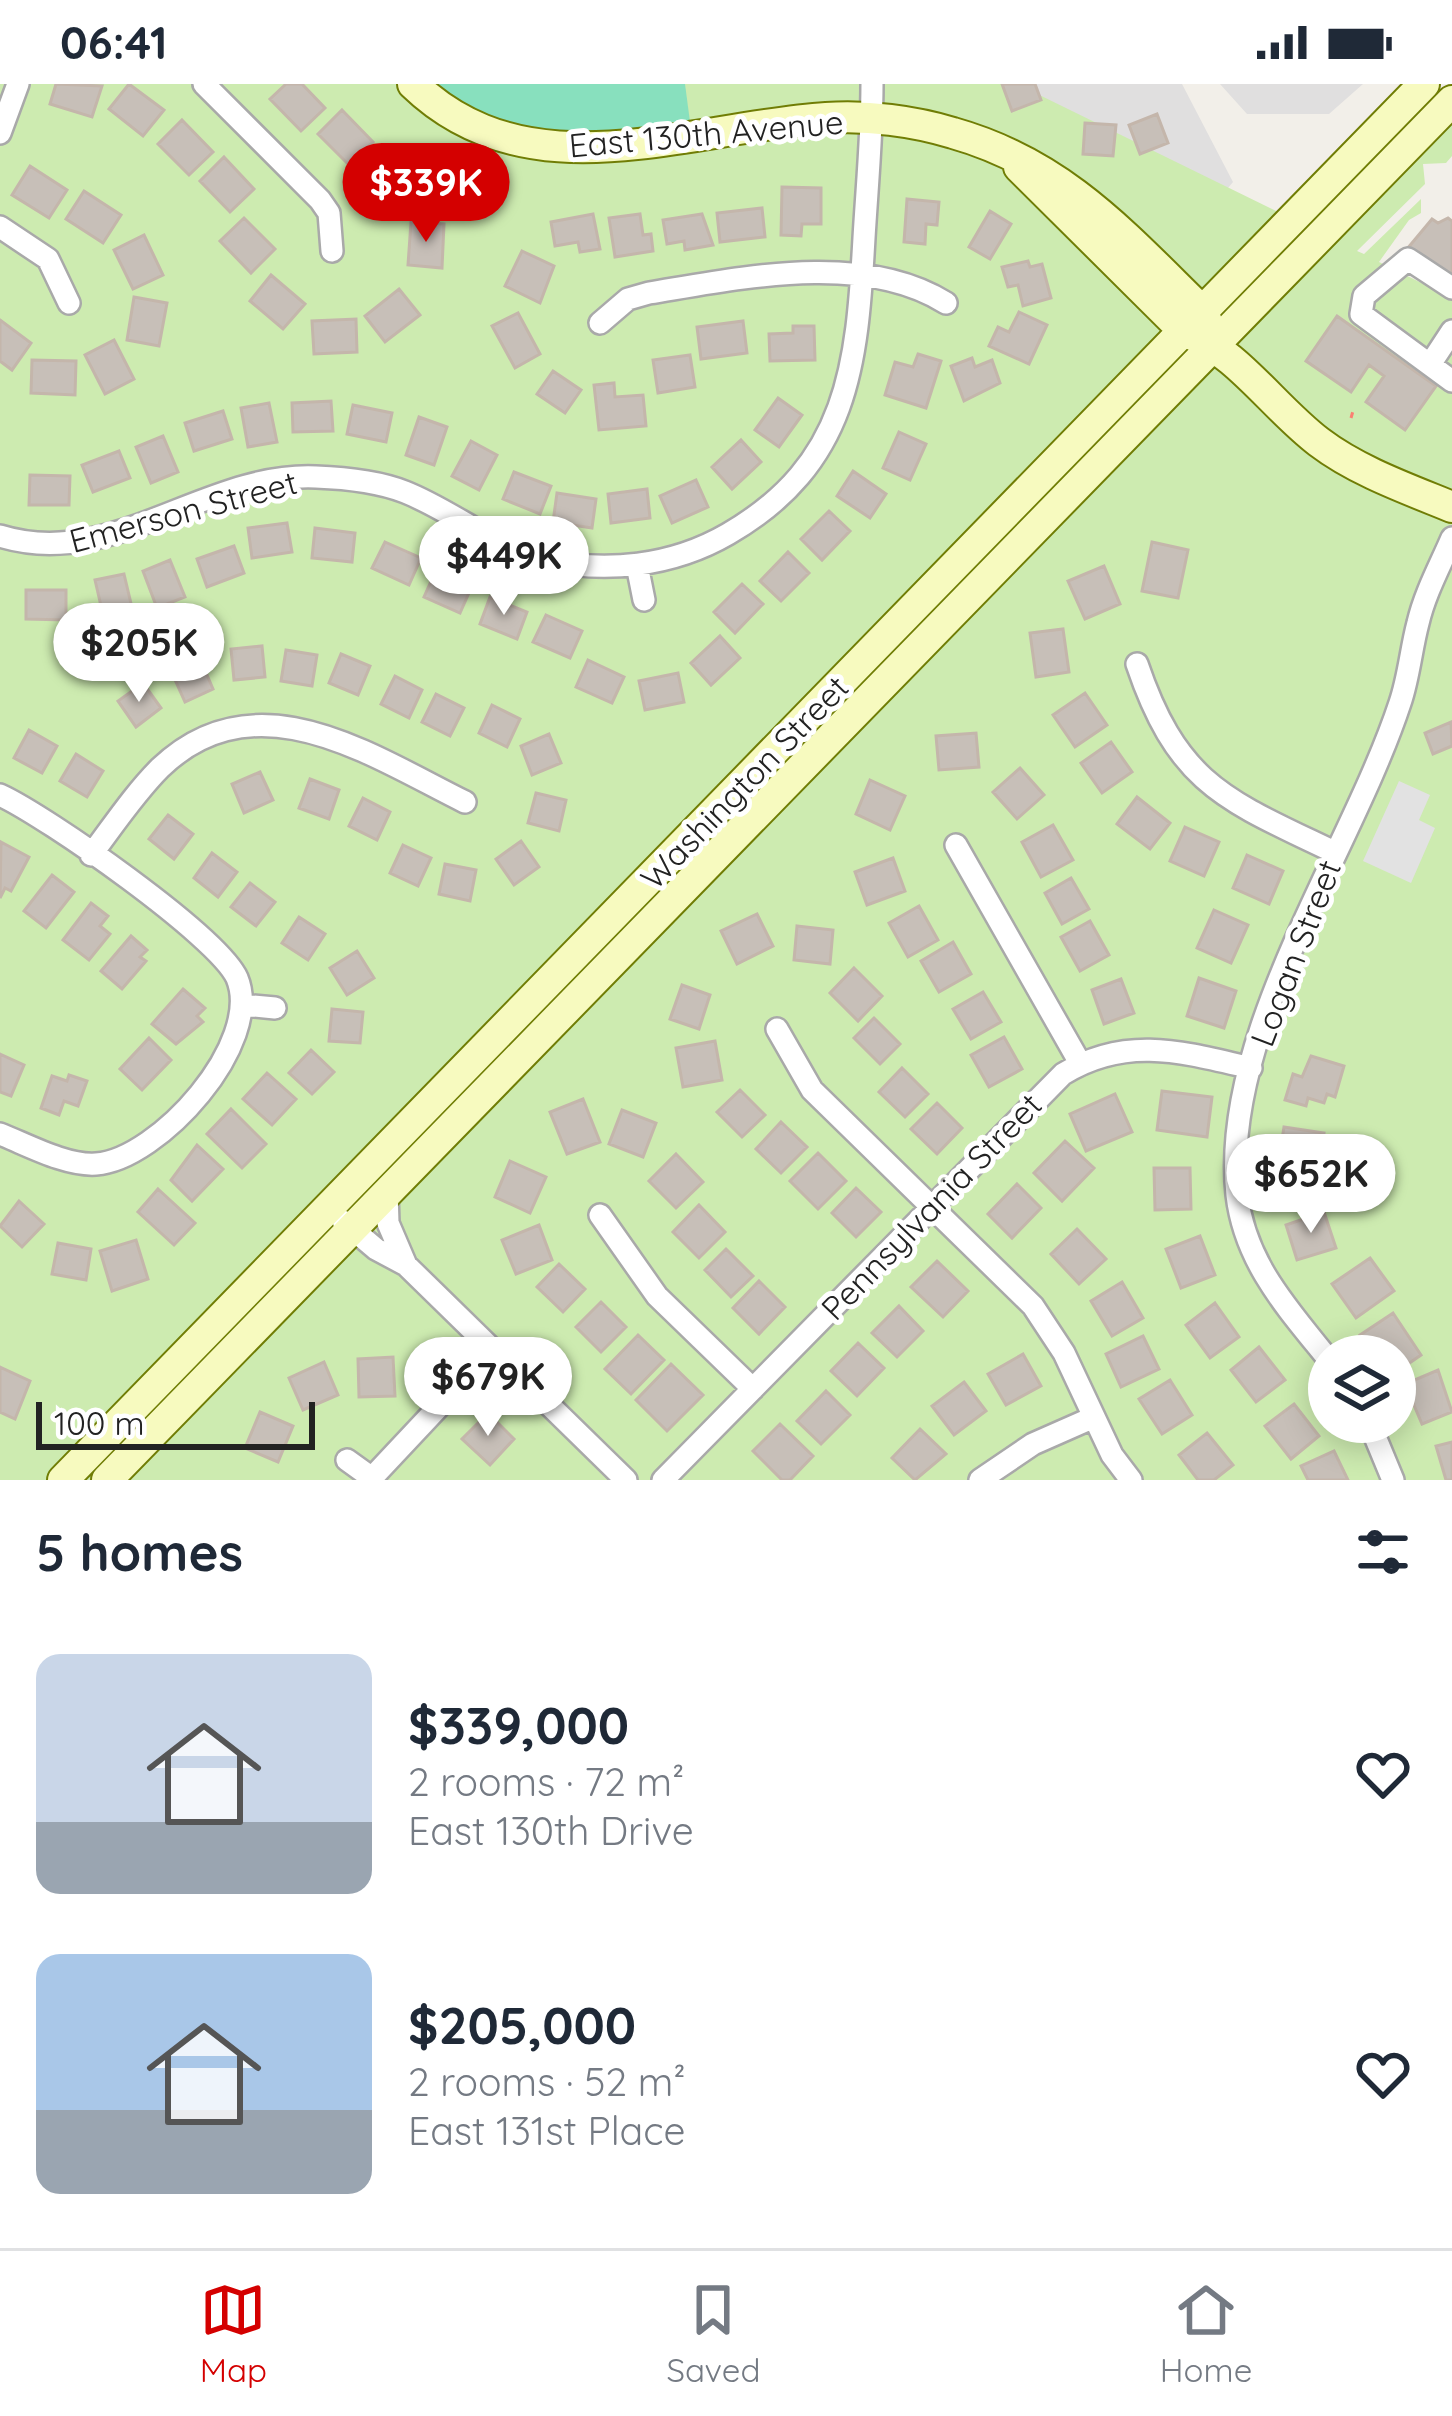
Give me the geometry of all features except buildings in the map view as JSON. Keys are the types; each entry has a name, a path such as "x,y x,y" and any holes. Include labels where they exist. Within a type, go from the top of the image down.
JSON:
{"main road":[{"name":"East 130th Avenue","path":"412,84 437,105 482,128 560,149 602,149 827,117 871,119 957,134 1042,169 1076,190 1193,322 1325,446 1452,508"},
{"name":"Washington Street","path":"107,1480 340,1218 1424,84"},
{"name":"Washington Street","path":"63,1480 340,1218 388,1192 1452,101"}],"street":[{"path":"0,133 18,84"},
{"path":"204,84 320,200 329,212 332,251"},
{"name":"Emerson Street","path":"0,536 50,545 94,540 238,489 310,476 405,492 500,544 545,560 637,565 695,550 747,523 813,462 853,371 872,84"},
{"path":"0,227 49,259 61,274 70,303"},
{"path":"1452,288 1408,259 1364,296 1361,314 1452,381"},
{"path":"600,323 628,299 649,293 792,274 914,283 946,303"},
{"path":"1430,363 1452,332"},
{"name":"Logan Street","path":"1309,1335 1265,1280 1241,1219 1236,1176 1251,1068 1334,852 1400,704 1418,619 1452,538"},
{"path":"637,565 644,600"},
{"path":"1137,664 1160,725 1201,778 1237,805 1334,852"},
{"path":"91,855 163,765 204,739 261,724 316,730 465,802"},
{"path":"0,795 42,816 215,947 238,980 243,1005 226,1061 136,1150 91,1165 0,1134"},
{"path":"956,845 1079,1063"},
{"path":"243,1005 275,1008"},
{"path":"777,1029 812,1090 1050,1329 1092,1418 1131,1480"},
{"name":"Pennsylvania Street","path":"663,1480 1045,1087 1079,1063 1120,1049 1153,1048 1251,1068"},
{"path":"90,1190 91,1165"},
{"path":"388,1192 388,1223 406,1265"},
{"path":"600,1215 657,1295 753,1389"},
{"path":"340,1218 406,1265 626,1480"},
{"path":"347,1460 371,1479 490,1351"},
{"path":"980,1480 1033,1444 1092,1418"},
{"path":"1379,1443 1394,1480"}],"path":[{"path":"1351,418 1353,411"}],"shaded area":[{"path":"875,84 1182,84 1233,182 1171,257"},
{"path":"1220,84 1363,84 1329,114 1247,114"},
{"path":"1399,781 1430,795 1419,820 1435,828 1411,883 1363,861"}],"green space":[{"path":"0,84 1017,84 1335,240 1452,124 1452,156 1446,163 1423,164 1425,184 1357,251 1364,254 1421,199 1421,213 1409,220 1379,262 1452,298 1452,1480 0,1480"},
{"path":"415,84 685,84 692,137 561,149"}]}
